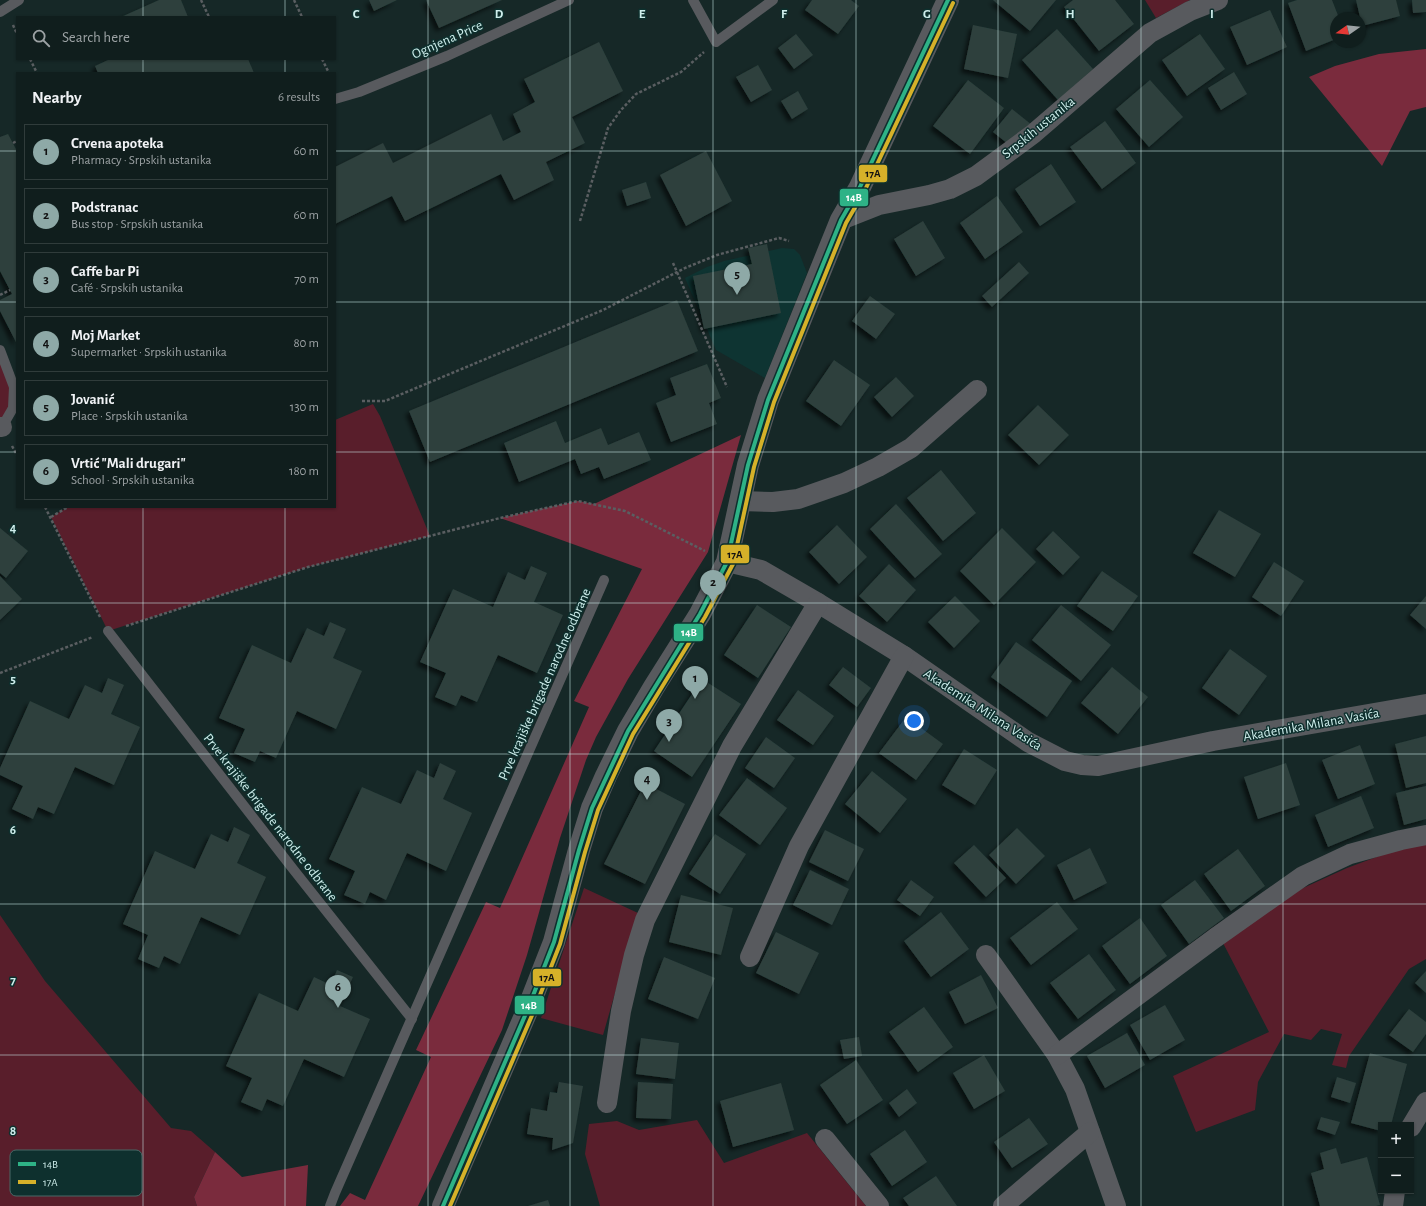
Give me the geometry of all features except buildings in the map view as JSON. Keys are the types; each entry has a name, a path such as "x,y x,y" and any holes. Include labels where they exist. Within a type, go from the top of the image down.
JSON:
{"street":[{"path":"445,1205 527,1011 554,942 592,808 628,732 654,687 700,614 727,562 748,465 768,400 841,220 860,187 948,0"},
{"name":"Srpskih ustanika","path":"841,220 879,204 929,195 950,189 976,176 1033,134 1150,33 1190,11 1218,0"},
{"path":"740,501 773,502 798,499 844,483 878,467 911,448 977,390"},
{"name":"Akademika Milana Vasića","path":"727,562 761,570 904,656 1028,742 1065,761 1082,765 1098,766 1213,741 1426,704"},
{"path":"607,1103 621,1011 634,955 645,920 732,746 818,603"},
{"path":"750,957 799,846 904,656"},
{"path":"1057,1055 1214,938 1303,876 1350,854 1401,840 1426,835"},
{"path":"986,955 1057,1055 1075,1089 1116,1206"},
{"path":"1414,1122 1426,1102"},
{"path":"1003,1206 1090,1132"},
{"path":"825,1139 879,1206"},
{"path":"1393,1206 1395,1194"}],"lane":[{"path":"0,12 19,0"},
{"name":"Ognjena Price","path":"336,99 368,89 447,56 569,0"},
{"path":"693,0 716,42 773,0"},
{"path":"0,350 14,387 13,408 1,427"},
{"name":"Prve krajiške brigade narodne odbrane","path":"330,1206 604,580"},
{"name":"Prve krajiške brigade narodne odbrane","path":"108,631 412,1019"}],"path":[{"path":"201,0 209,16"},
{"path":"294,0 302,16"},
{"path":"580,221 608,128 621,110 636,94 681,72 716,42"},
{"path":"30,60 36,72"},
{"path":"322,60 328,72"},
{"path":"362,401 385,401 399,396 603,310 717,255 779,238 789,241"},
{"path":"673,263 727,387"},
{"path":"0,295 10,290"},
{"path":"0,673 108,631 308,567 500,518 578,501 625,511 727,562"},
{"path":"46,508 108,631"},
{"path":"51,517 66,508"}],"shaded area":[{"path":"1145,0 1190,0 1156,18"},
{"path":"1426,49 1426,107 1410,111 1382,166 1309,77 1335,66 1379,54"},
{"path":"782,248 794,249 800,255 807,273 765,378 716,350 685,278 707,267 724,261"},
{"path":"0,362 13,388 9,408 0,423"},
{"path":"373,404 380,416 430,536 308,567 108,631 51,517 66,508 336,508 336,420"},
{"path":"741,435 708,552 628,679 596,737 586,760 560,838 527,955 502,1030 418,1206 340,1206 350,1193 365,1200 431,1057 416,1050 486,902 500,908 589,707 574,701 642,569 500,518 578,501 594,504"},
{"path":"1426,843 1426,959 1409,969 1349,1056 1346,1068 1332,1065 1342,1034 1321,1029 1311,1040 1284,1034 1258,1082 1255,1110 1196,1132 1173,1076 1269,1032 1223,943 1301,889 1347,868 1403,847"},
{"path":"584,888 638,913 603,1035 541,1018"},
{"path":"0,915 45,981 171,1128 191,1131 215,1152 194,1197 197,1206 0,1206"},
{"path":"697,1120 724,1163 807,1133 866,1206 600,1206 585,1154 589,1124 617,1121 639,1130"},
{"path":"215,1152 242,1177 308,1165 306,1206 197,1206 194,1197"}],"transit line":[{"name":"14B","path":"443,1206 527,1011 554,942 592,808 628,731 700,614 727,562 748,465 768,400 841,220 860,187 948,0"},
{"name":"17A","path":"450,1206 533,1013 560,944 598,810 633,734 705,617 733,564 754,467 774,402 846,223 865,190 953,3"}],"place":[{"name":"Jovanić","path":"737,295"},
{"name":"Podstranac","path":"713,603"},
{"name":"Crvena apoteka","path":"695,699"},
{"name":"Caffe bar Pi","path":"669,742"},
{"name":"Moj Market","path":"647,800"},
{"name":"Vrtić \"Mali drugari\"","path":"338,1008"}]}
